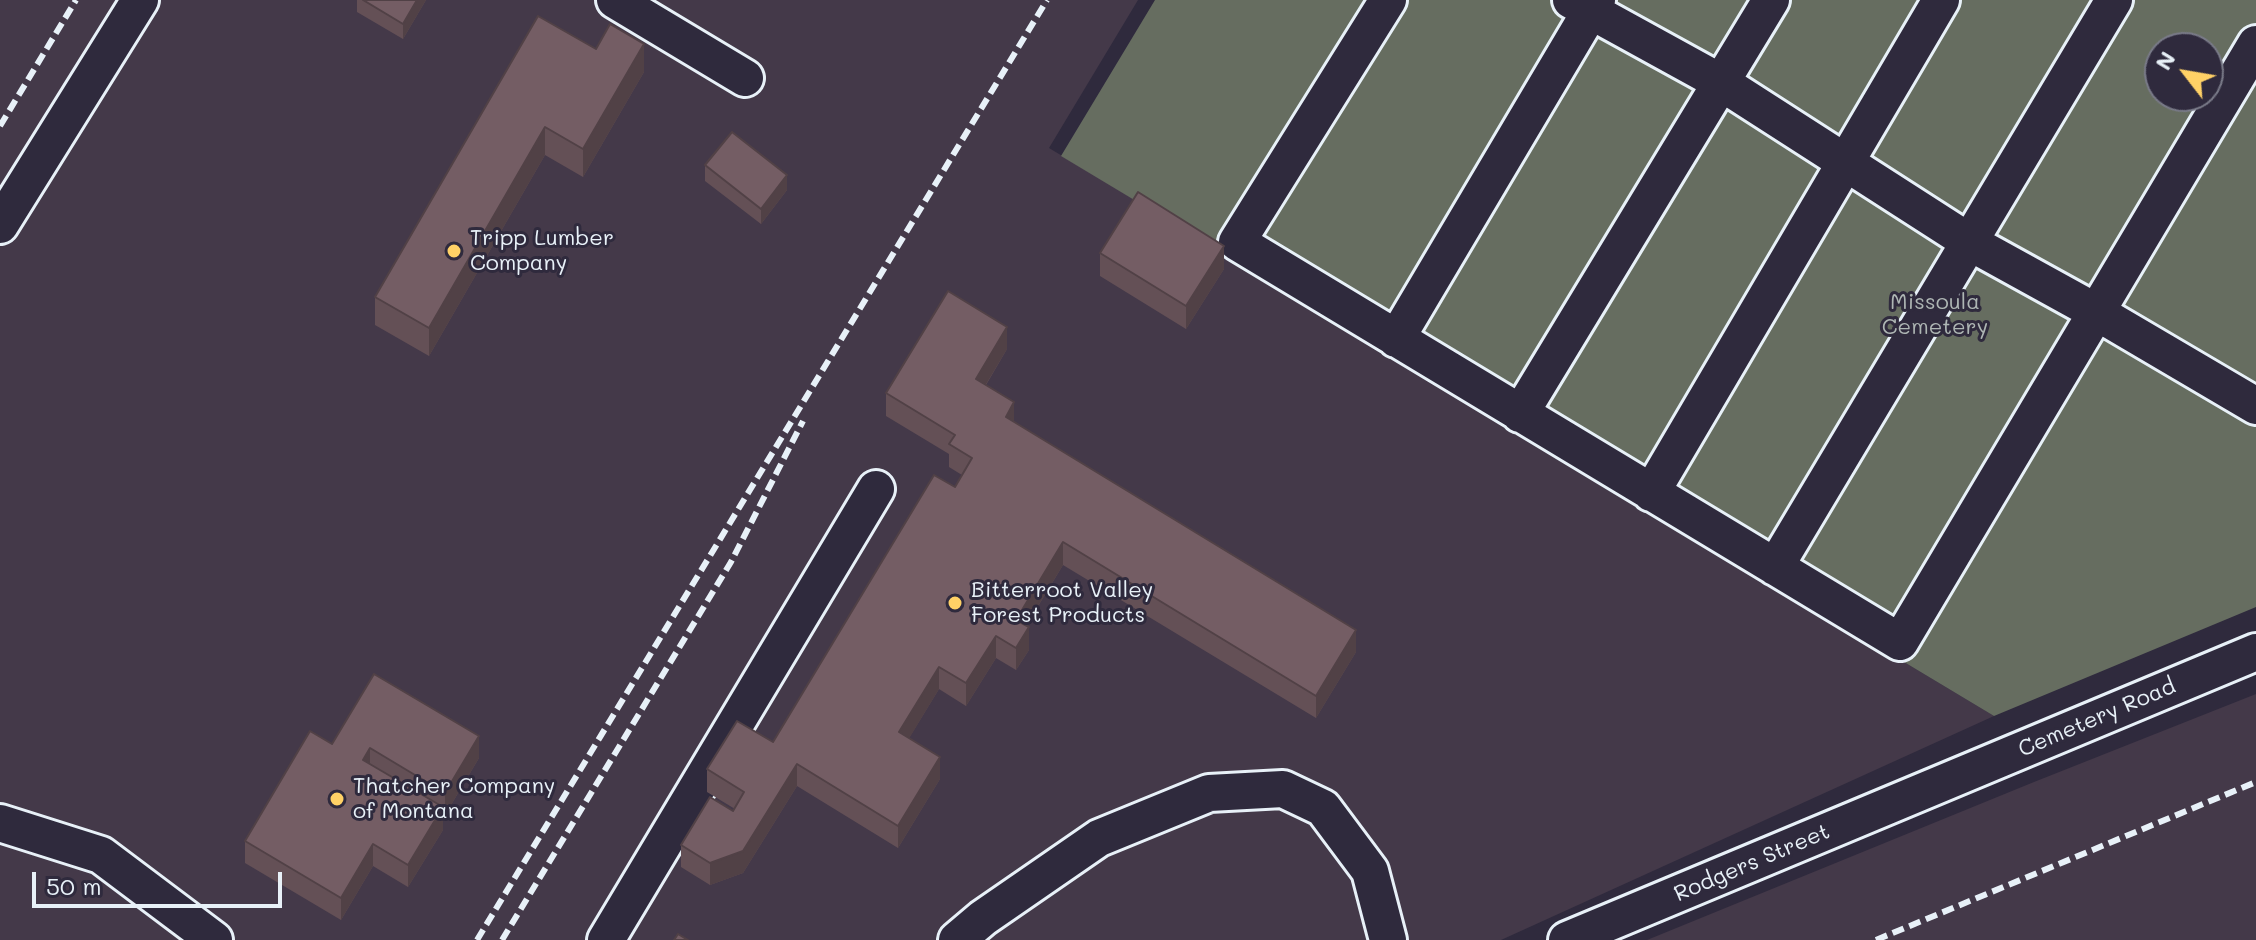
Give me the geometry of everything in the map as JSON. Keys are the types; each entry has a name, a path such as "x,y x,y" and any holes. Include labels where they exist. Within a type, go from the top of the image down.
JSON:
{"street":[{"path":"0,225 140,0"},
{"path":"615,0 745,78"},
{"path":"1388,0 1237,242 1900,642 2256,44"},
{"path":"1520,414 1771,0"},
{"path":"1651,493 1941,0"},
{"path":"1775,567 2114,0"},
{"path":"1396,339 1586,4 1722,83 1971,243 2256,406"},
{"path":"606,940 876,489"},
{"name":"Cemetery Road","path":"1938,785 2256,652"},
{"name":"Rodgers Street","path":"1567,940 1938,785"},
{"path":"957,940 983,918 1099,838 1209,793 1283,789 1323,808 1370,871 1388,940"},
{"path":"0,823 101,855 214,940"}],"shaded area":[{"path":"0,0 1138,0 1049,148 1994,716 1501,940 0,940"},
{"path":"2256,694 2256,940 1647,940 2034,782"}],"green space":[{"name":"Missoula Cemetery","path":"1155,0 2256,0 2256,607 1994,716 1061,156"}],"building":[{"path":"363,0 417,0 403,24"},
{"name":"Tripp Lumber Company","path":"538,16 596,49 610,24 644,44 583,149 545,127 429,328 375,297"},
{"path":"732,132 787,175 761,209 705,165"},
{"path":"1138,192 1224,246 1186,306 1100,253"},
{"name":"Bitterroot Valley Forest Products","path":"948,291 1007,327 976,379 1014,402 1006,417 1356,630 1316,696 1063,542 1016,620 1029,627 1016,648 996,636 966,683 939,667 899,732 940,757 898,826 797,764 743,851 710,863 681,845 710,797 733,811 744,792 707,769 737,721 773,742 934,475 955,487 972,458 949,444 955,435 886,393"},
{"name":"Thatcher Company of Montana","path":"374,674 479,736 445,793 370,748 363,760 443,807 408,865 373,844 341,898 245,841 310,731 332,744"},
{"path":"678,934 688,940 674,940"}],"railway":[{"path":"0,126 76,0"},
{"path":"477,940 1047,0"},
{"path":"502,940 731,562 803,421"},
{"path":"1876,940 2256,782"}],"place":[{"name":"Tripp Lumber Company","path":"454,251"},
{"name":"Bitterroot Valley Forest Products","path":"955,603"},
{"name":"Thatcher Company of Montana","path":"337,799"}]}
